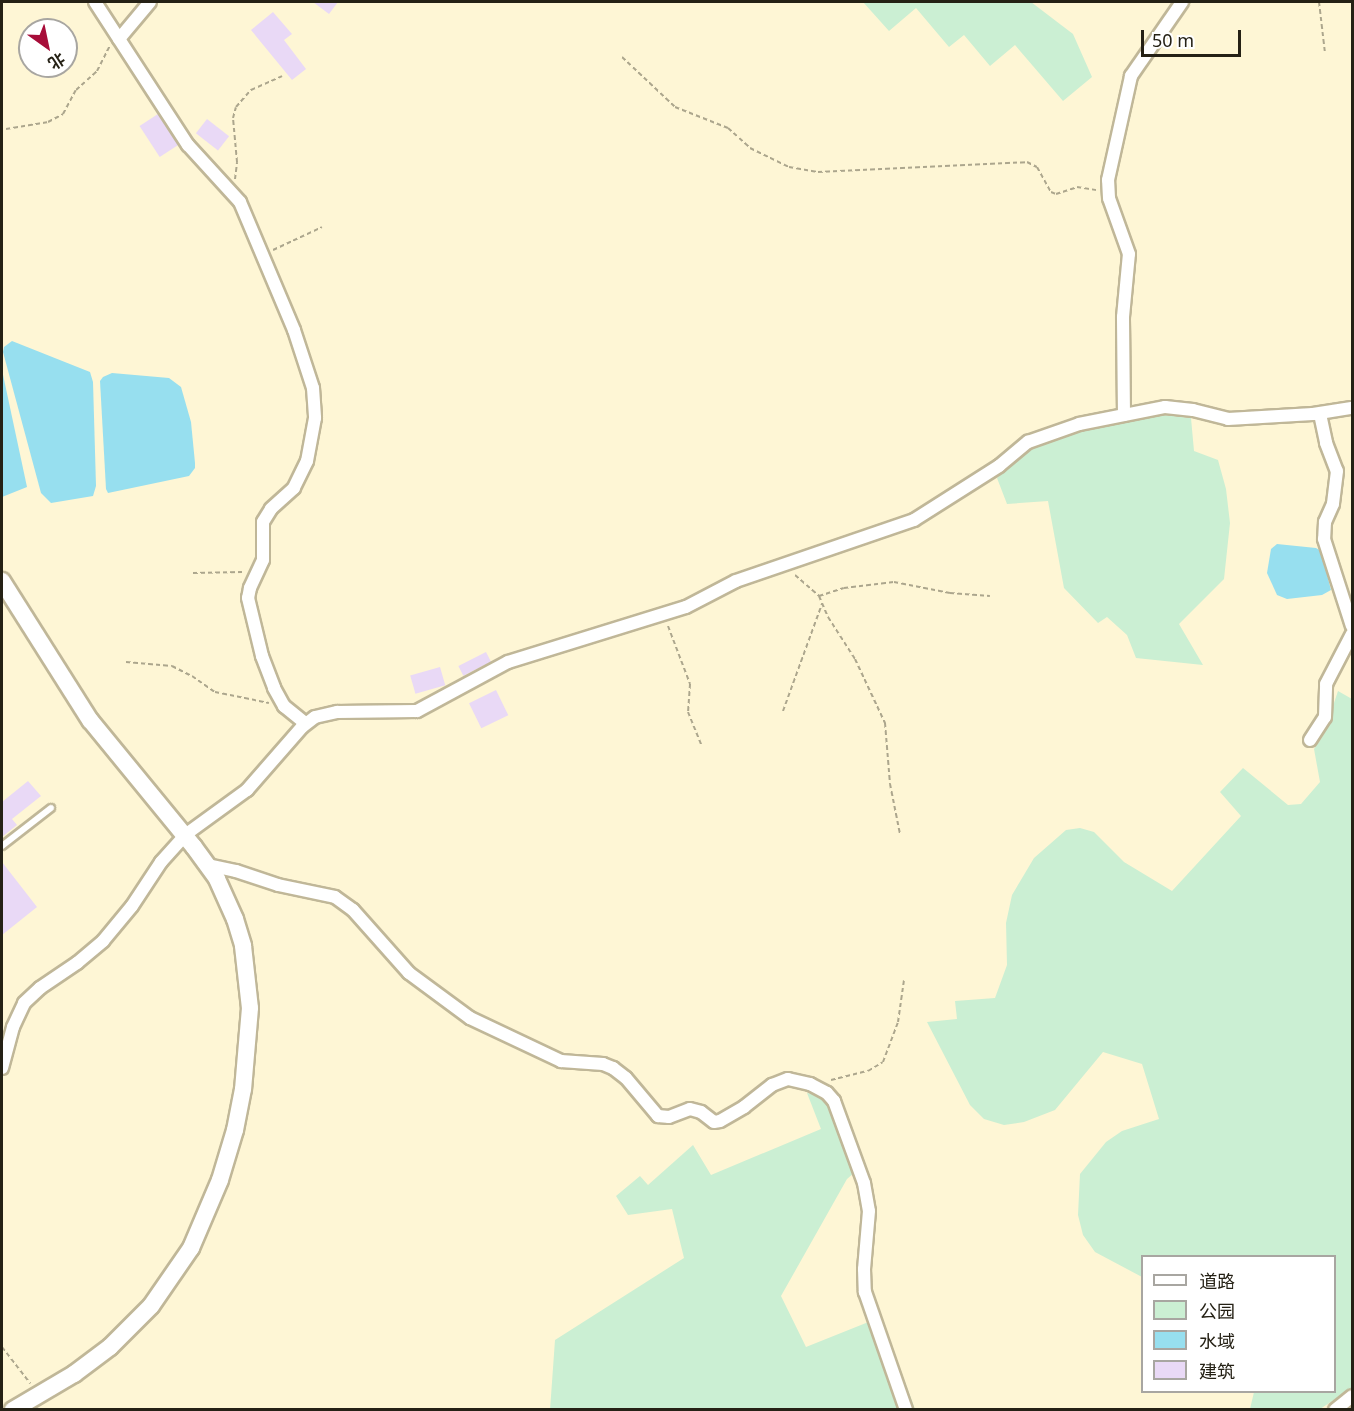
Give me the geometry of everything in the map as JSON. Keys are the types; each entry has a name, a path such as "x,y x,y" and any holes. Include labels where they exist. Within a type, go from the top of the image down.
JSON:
{"street":[{"path":"95,2 188,146 240,202 294,330 313,388 315,418 307,461 294,488 271,509 263,522 263,555 248,598 262,657 284,706 306,723"},
{"path":"119,39 150,2"},
{"path":"1124,415 1123,317 1129,254 1109,198 1108,180 1131,76 1182,2"},
{"path":"2,1068 13,1027 24,1003 40,988 77,963 103,941 132,906 161,862 185,835 247,790 306,723 315,717 337,712 417,711 508,662 694,604 736,581 914,520 990,472 1028,442 1079,424 1165,407 1193,410 1228,419 1320,414 1353,408"},
{"path":"1320,414 1326,443 1337,471 1333,504 1325,522 1324,539 1353,626"},
{"path":"2,581 90,720 208,865 235,919 246,960 249,991 248,1041 243,1089 220,1180 191,1248 151,1306 110,1347 14,1410"},
{"path":"1310,740 1325,717 1326,684 1353,634"},
{"path":"208,865 236,871 278,885 335,897 353,910 409,973 470,1018 561,1061 603,1064 613,1068 626,1078 658,1116 669,1117 690,1109 701,1112 714,1122 720,1121 777,1082 794,1079 827,1093 834,1101 864,1183 869,1211 864,1269 865,1292 906,1410"},
{"path":"1335,1410 1353,1396"}],"lane":[{"path":"2,846 51,808"}],"path":[{"path":"1319,2 1325,53"},
{"path":"6,129 48,122 63,114 76,90 97,71 110,46 119,39"},
{"path":"622,57 675,107 728,128 738,134 750,148 789,167 818,172 1004,161 1027,162 1037,167 1051,192 1056,194 1083,186 1093,188 1109,198"},
{"path":"231,190 237,162 233,118 236,107 250,90 282,76"},
{"path":"262,255 322,227"},
{"path":"781,565 819,596 855,659 885,723 890,784 900,834"},
{"path":"193,573 257,571"},
{"path":"819,596 844,588 894,582 950,593 990,596"},
{"path":"783,711 822,604"},
{"path":"664,614 690,684 688,712 701,745"},
{"path":"126,662 172,666 215,692 284,706"},
{"path":"810,1084 868,1071 883,1062 898,1022 904,980"},
{"path":"2,1347 40,1395"}],"green space":[{"path":"863,2 1031,2 1073,34 1092,77 1063,101 1015,45 990,66 964,35 949,47 916,8 889,31"},
{"path":"1155,414 1191,418 1194,451 1218,460 1226,489 1230,523 1224,579 1179,624 1203,665 1136,658 1127,635 1107,617 1098,623 1064,588 1048,501 1007,504 997,478 1018,458 1050,439"},
{"path":"1338,691 1352,699 1352,1388 1320,1409 1250,1409 1254,1393 1336,1393 1336,1255 1141,1255 1141,1276 1095,1252 1083,1235 1078,1215 1080,1174 1106,1142 1122,1131 1159,1119 1142,1064 1103,1052 1055,1110 1024,1122 1004,1125 984,1119 970,1105 927,1022 957,1019 955,1001 995,998 1007,965 1006,923 1012,895 1034,858 1066,830 1080,828 1094,832 1124,862 1172,891 1241,816 1220,792 1243,768 1288,805 1301,804 1320,782 1314,749 1323,736"},
{"path":"807,1093 822,1096 834,1113 854,1173 847,1179 781,1296 806,1347 881,1317 915,1409 550,1410 555,1340 684,1258 672,1209 628,1215 616,1196 640,1176 648,1185 693,1145 711,1175 821,1129"}],"water":[{"path":"12,341 90,372 93,382 96,486 93,496 51,503 41,493 3,352 4,347"},
{"path":"2,370 27,487 2,497"},
{"path":"112,373 169,378 181,387 191,422 195,463 195,468 189,476 108,493 100,381"},
{"path":"1277,544 1316,548 1321,551 1331,590 1322,595 1287,599 1277,595 1267,573 1271,549"}],"building":[{"path":"313,2 338,2 329,14"},
{"path":"273,12 292,34 284,40 306,69 292,80 251,30"},
{"path":"158,114 178,145 160,157 140,126"},
{"path":"207,119 229,136 218,150 196,133"},
{"path":"486,652 491,662 463,676 458,666"},
{"path":"440,667 445,685 415,694 410,676"},
{"path":"496,690 508,715 481,728 469,703"},
{"path":"28,781 41,796 12,819 17,825 2,837 2,802"},
{"path":"2,862 37,907 2,935"}]}
